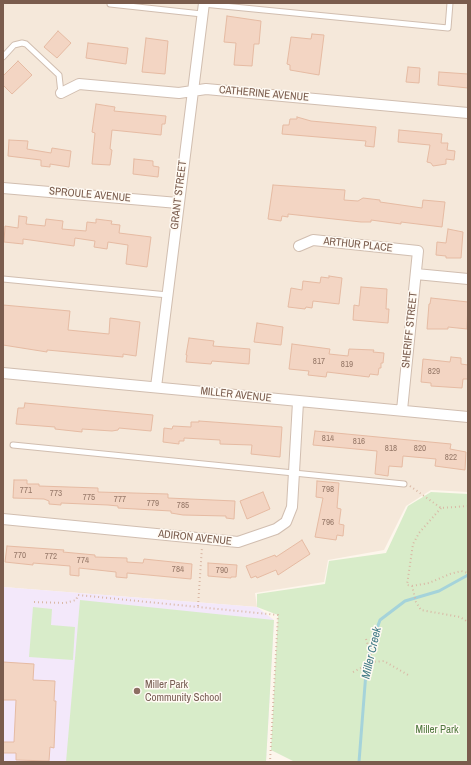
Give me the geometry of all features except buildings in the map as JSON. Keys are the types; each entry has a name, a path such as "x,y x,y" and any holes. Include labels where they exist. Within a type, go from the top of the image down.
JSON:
{"street":[{"name":"GRANT STREET","path":"156,387 203,7"},
{"name":"CATHERINE AVENUE","path":"61,93 79,84 179,93 206,88 468,113"},
{"name":"SPROULE AVENUE","path":"3,188 178,203"},
{"name":"ARTHUR PLACE","path":"299,246 313,240 418,251"},
{"name":"SHERIFF STREET","path":"402,410 418,251"},
{"path":"416,274 468,279"},
{"name":"MILLER AVENUE","path":"3,373 468,417"},
{"name":"ADIRON AVENUE","path":"3,520 238,542 281,527 291,513 298,402"}],"lane":[{"path":"110,4 203,7 448,28 450,3"},
{"path":"3,57 14,45 26,44 58,75 61,93"},
{"path":"3,279 168,295"},
{"path":"13,445 404,484"}],"path":[{"path":"404,484 410,486 441,508 468,506"},
{"path":"441,508 419,533 413,544 407,585 412,586 429,582 460,571 468,573"},
{"path":"198,606 203,538"},
{"path":"412,586 414,589 416,602 421,610 460,617 468,622"},
{"path":"34,602 65,603 76,600 78,595 278,615 270,762"},
{"path":"366,639 373,662"},
{"path":"353,672 373,662 384,661 410,676"}],"shaded area":[{"path":"3,3 468,3 468,492 431,490 406,506 384,550 328,560 324,582 255,593 257,607 3,587"},
{"name":"Miller Park Community School","path":"3,587 257,607 274,620 266,762 3,762"}],"green space":[{"name":"Miller Park","path":"431,492 468,494 468,762 295,762 271,750 278,615 257,607 257,594 325,584 329,561 386,553 408,506"},
{"name":"Miller Park Community School","path":"80,600 274,620 266,762 66,762"},
{"path":"33,607 52,609 51,625 75,627 73,660 29,657"}],"waterway":[{"name":"Miller Creek","path":"359,762 366,672 371,645 380,620 405,601 439,591 468,575"}],"place":[{"name":"Miller Park Community School","path":"137,691"}]}
